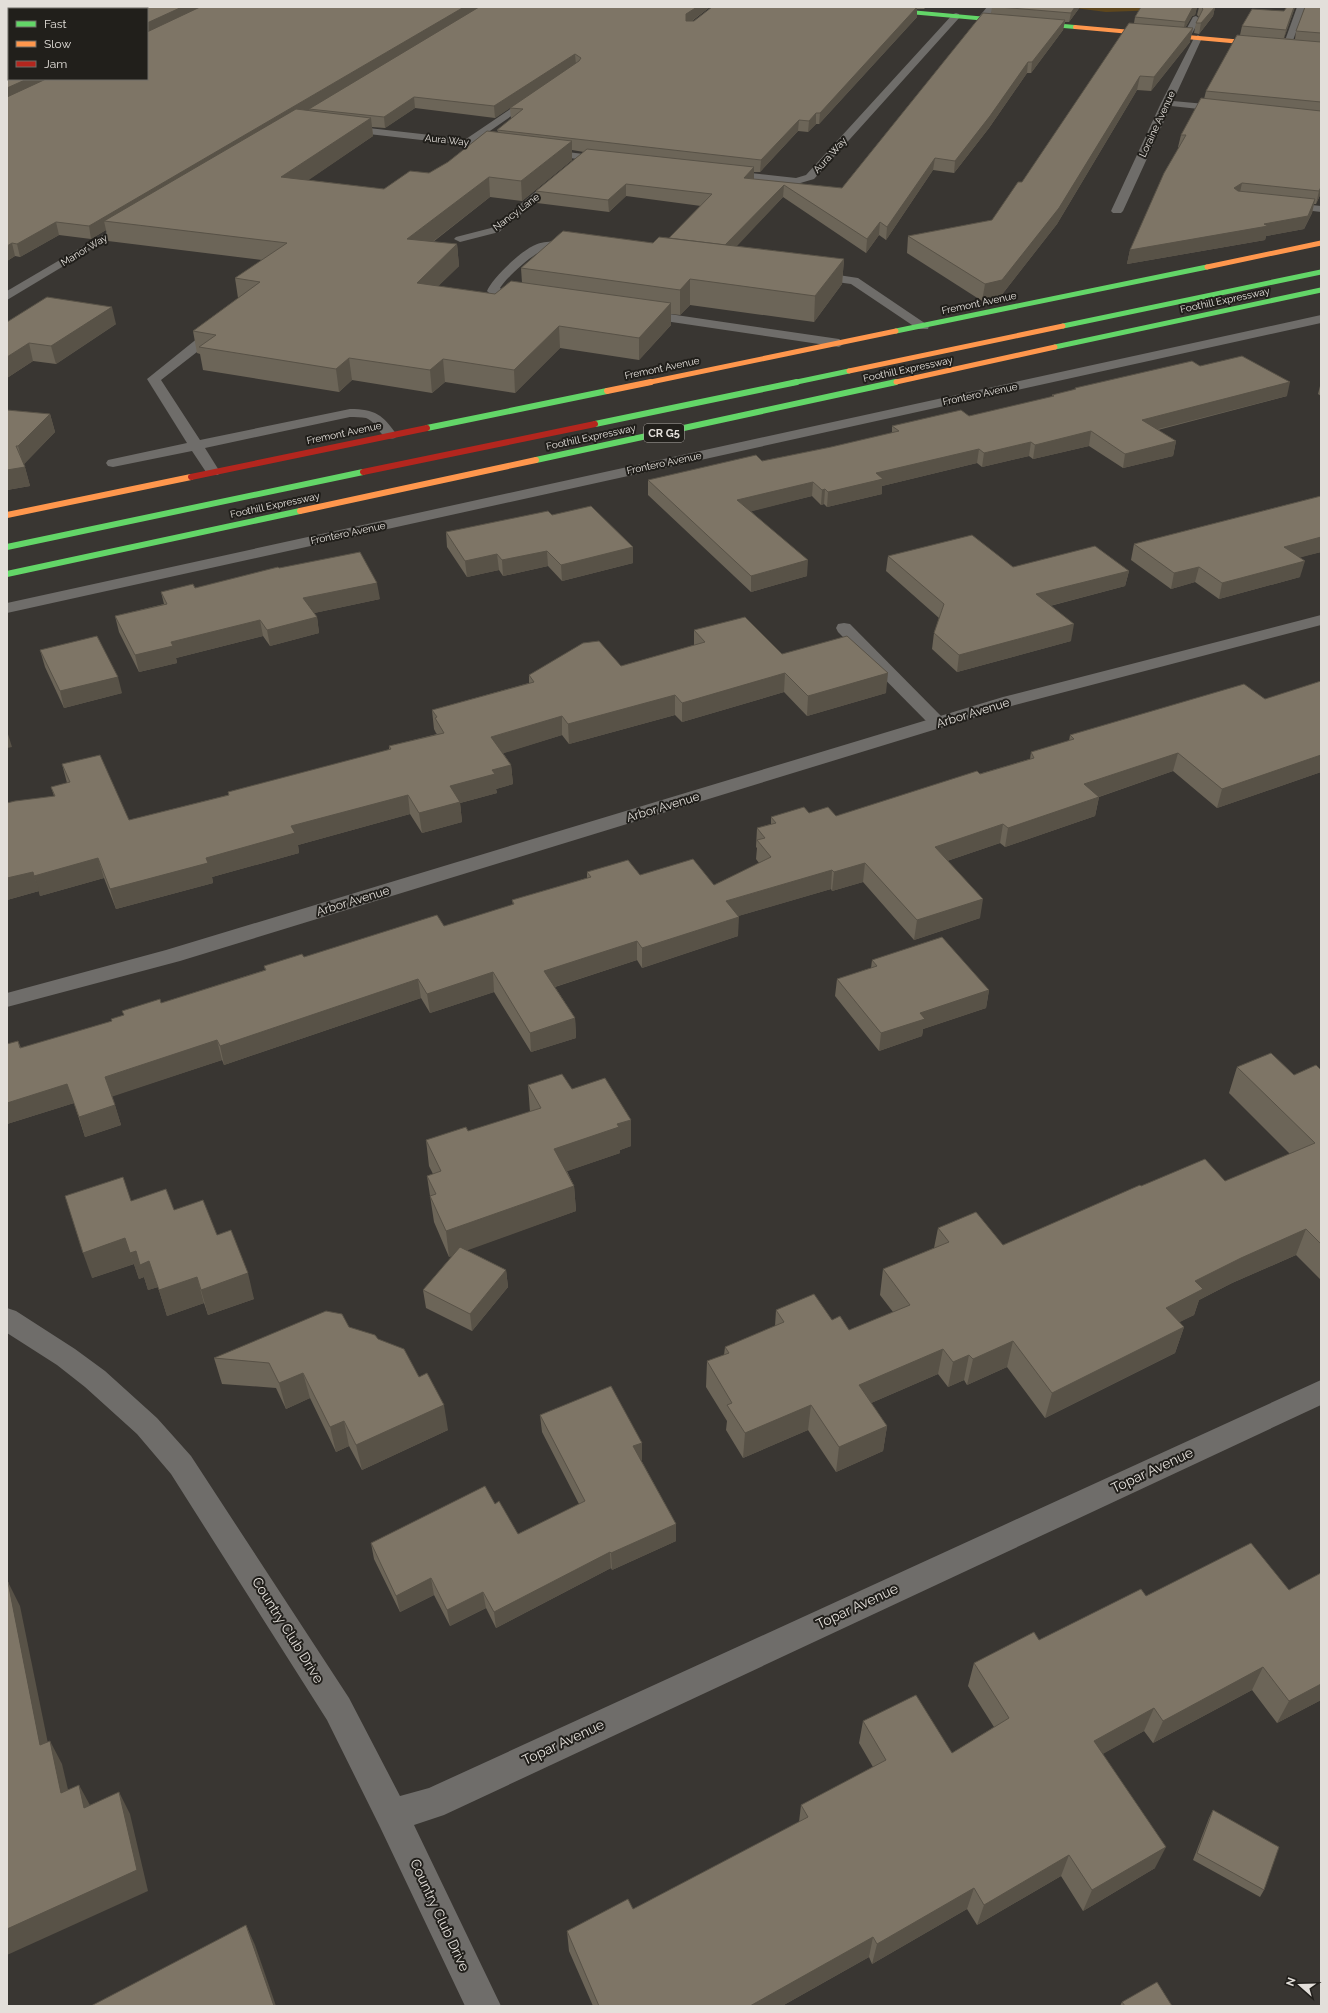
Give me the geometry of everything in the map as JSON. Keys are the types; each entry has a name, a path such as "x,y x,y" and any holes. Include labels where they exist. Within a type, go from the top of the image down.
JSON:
{"main road":[{"path":"854,7 1321,49"},
{"name":"Fremont Avenue","path":"7,515 1321,243"},
{"name":"Foothill Expressway","path":"7,547 1321,272"},
{"name":"Foothill Expressway","path":"7,574 1321,290"}],"street":[{"path":"982,18 992,7"},
{"path":"1287,46 1302,7"},
{"name":"Aura Way","path":"710,171 797,181 810,177 956,16"},
{"path":"1186,37 1196,19"},
{"name":"Loraine Avenue","path":"1116,211 1198,38"},
{"path":"468,142 543,91"},
{"path":"1166,103 1236,110"},
{"name":"Aura Way","path":"335,128 514,148"},
{"path":"530,150 616,160"},
{"name":"Nancy Lane","path":"460,239 495,230 584,157"},
{"path":"1276,205 1321,210"},
{"name":"Manor Way","path":"7,296 143,214"},
{"path":"539,301 502,295 492,291 494,287 531,250 551,244 589,247"},
{"path":"803,274 854,281 923,326"},
{"path":"632,313 838,343"},
{"name":"Frontero Avenue","path":"7,608 1321,319"},
{"path":"213,472 195,446 154,378 226,322"},
{"path":"114,463 350,413 369,414 376,417 390,435"},
{"name":"Arbor Avenue","path":"7,1000 172,956 1009,701 1321,620"},
{"path":"844,628 938,723"},
{"name":"Country Club Drive","path":"7,1319 66,1357 95,1379 147,1426 181,1465 226,1531 338,1709 392,1815 483,2006"},
{"name":"Topar Avenue","path":"392,1815 432,1803 1321,1392"}],"shaded area":[{"path":"1067,7 1193,7 1188,9 1106,12"}],"building":[{"path":"7,7 182,7 148,23 148,8 8,8 8,80 25,80 7,88"},
{"path":"200,7 464,7 89,226 56,222 17,244 12,243 7,246 7,97 44,80 148,80 148,32"},
{"path":"479,7 697,7 686,14 686,21 694,21 712,7 917,7 820,113 816,113 809,121 799,120 761,160 497,130 523,109 510,108 579,61 581,58 575,54 494,106 414,97 384,117 309,109"},
{"path":"999,7 1075,7 1071,13"},
{"path":"1141,7 1193,7 1185,22 1135,17"},
{"path":"1201,7 1215,7 1201,23 1196,23 1203,9"},
{"path":"1287,7 1294,7 1286,30 1242,26 1252,9 1284,11"},
{"path":"1305,7 1321,7 1321,33 1296,31"},
{"path":"983,13 1065,20 1032,62 1028,62 990,116 955,161 935,158 887,227 880,222 867,239 784,185 725,245 669,238 712,194 626,184 608,200 536,191 587,149 754,167 744,178 842,188"},
{"path":"1129,23 1193,28 1154,77 1140,76 1059,208 1002,280 985,284 908,236 992,220 1018,182 1022,182"},
{"path":"1237,35 1321,42 1321,102 1206,91"},
{"path":"1201,98 1321,111 1321,187 1319,191 1242,183 1234,188 1238,191 1315,199 1308,216 1264,224 1268,226 1130,250 1164,173 1186,135 1181,135"},
{"path":"296,109 371,118 281,177 384,189 410,171 429,173 448,162 487,131 572,141 521,181 489,177 407,239 457,244 417,283 495,294 511,281 671,303 639,338 559,326 514,370 443,359 430,370 349,358 336,369 199,347 216,335 193,331 260,282 235,278 287,243 104,221"},
{"path":"563,231 653,243 659,237 844,259 815,296 690,279 680,290 521,268"},
{"path":"47,297 112,307 51,346 29,343 7,357 7,322"},
{"path":"1242,356 1290,382 1142,420 1176,441 1125,454 1091,431 1035,445 1031,442 984,453 979,449 876,473 883,479 828,492 825,489 822,490 813,482 737,500 808,560 751,576 648,480 756,455 762,461 831,447 899,431 892,426 961,410 969,416 1054,396 1052,395 1076,389 1075,388 1192,361 1200,366"},
{"path":"7,410 50,414 18,446 16,446 25,467 7,470"},
{"path":"1321,496 1321,537 1284,547 1305,561 1222,583 1199,567 1174,573 1134,544"},
{"path":"591,506 633,547 561,565 547,551 502,560 497,554 465,561 446,532 548,511 552,515"},
{"path":"972,535 1013,567 1095,546 1129,571 1036,594 1074,624 959,655 934,633 944,604 888,556"},
{"path":"360,552 377,583 303,598 317,617 267,630 260,620 171,642 173,646 135,655 115,616 167,604 161,592 193,584 195,588 278,567"},
{"path":"745,617 782,654 847,636 888,673 808,696 785,673 682,703 675,695 568,724 562,716 491,737 511,765 492,770 495,774 450,786 460,802 419,813 408,795 291,826 295,833 206,858 208,863 110,889 98,858 34,876 33,872 7,878 7,803 55,796 51,787 70,782 62,764 100,755 129,820 229,795 228,792 391,749 389,746 444,733 432,710 534,682 529,675 583,643 599,641 621,666 705,642 694,630"},
{"path":"97,636 118,677 60,691 40,650"},
{"path":"1321,681 1321,755 1222,789 1178,753 1084,784 1099,797 1008,828 1003,824 935,847 983,899 917,920 865,863 834,872 832,870 726,901 739,917 642,948 637,941 544,971 575,1018 530,1033 493,972 427,994 418,979 220,1046 217,1040 105,1077 115,1105 79,1117 67,1084 7,1103 7,1044 18,1041 20,1048 112,1021 111,1019 124,1015 122,1011 160,999 161,1003 266,970 264,966 302,954 304,957 437,915 444,926 514,904 512,900 591,877 587,872 628,860 640,875 693,859 714,885 771,857 757,840 765,838 757,828 776,823 771,817 804,807 809,813 828,807 836,816 977,771 980,774 1034,758 1031,752 1074,739 1070,735 1244,684 1265,699"},
{"path":"942,937 989,990 920,1013 925,1019 881,1033 837,979 877,966 872,960"},
{"path":"1271,1053 1294,1075 1316,1065 1321,1070 1321,1244 1306,1229 1241,1258 1195,1281 1203,1289 1166,1308 1184,1327 1052,1393 1013,1341 973,1359 969,1355 953,1362 943,1349 859,1385 887,1426 839,1447 811,1405 745,1433 727,1405 732,1403 707,1361 729,1353 725,1347 784,1322 776,1310 814,1294 832,1320 840,1316 849,1330 910,1305 883,1269 949,1242 938,1228 976,1212 1003,1245 1140,1185 1141,1186 1205,1159 1225,1181 1315,1143 1237,1067"},
{"path":"562,1074 572,1089 605,1078 631,1120 617,1124 619,1127 554,1149 574,1186 446,1231 430,1196 436,1194 427,1176 441,1171 426,1140 466,1127 468,1131 541,1108 528,1085"},
{"path":"123,1177 131,1201 166,1189 174,1210 203,1200 217,1235 231,1230 248,1273 201,1290 197,1277 159,1290 149,1261 140,1265 136,1251 130,1253 125,1238 83,1253 65,1196"},
{"path":"460,1247 506,1270 470,1314 423,1290"},
{"path":"326,1311 342,1314 349,1327 375,1335 378,1339 404,1349 419,1377 427,1373 444,1405 356,1445 344,1421 330,1427 303,1373 279,1383 269,1363 214,1358"},
{"path":"611,1386 642,1443 633,1446 676,1524 611,1553 610,1552 494,1612 483,1592 447,1610 431,1578 396,1596 371,1543 485,1486 495,1504 499,1501 518,1534 585,1501 540,1415"},
{"path":"1251,1543 1289,1590 1321,1573 1321,1684 1289,1701 1263,1667 1163,1721 1154,1708 1094,1741 1166,1847 1092,1890 1069,1855 984,1905 974,1888 877,1944 873,1937 750,2006 599,2006 567,1931 628,1899 633,1909 808,1817 801,1805 886,1760 863,1721 916,1695 952,1753 1009,1718 974,1663 1034,1632 1039,1640 1141,1589 1146,1596"},
{"path":"7,1582 40,1745 50,1741 61,1793 79,1785 84,1808 119,1792 137,1870 7,1929"},
{"path":"1213,1810 1279,1847 1264,1890 1197,1853"},
{"path":"246,1925 274,2006 91,2006"},
{"path":"1157,1982 1172,2006 1125,2006 1122,2002"}],"waterway":[{"path":"1115,7 1138,7"}],"traffic: fast":[{"path":"854,7 1075,27"},
{"path":"896,331 1207,267"},
{"path":"1063,326 1321,272"},
{"path":"1055,347 1321,290"},
{"path":"595,424 849,371"},
{"path":"536,460 896,382"},
{"path":"427,428 607,391"},
{"path":"7,547 363,472"},
{"path":"7,574 300,511"}],"traffic: slow":[{"path":"1075,27 1321,49"},
{"path":"1207,267 1321,243"},
{"path":"849,371 1063,326"},
{"path":"607,391 896,331"},
{"path":"896,382 1055,347"},
{"path":"300,511 536,460"},
{"path":"7,515 191,477"}],"traffic: jam":[{"path":"363,472 595,424"},
{"path":"191,477 427,428"}]}
